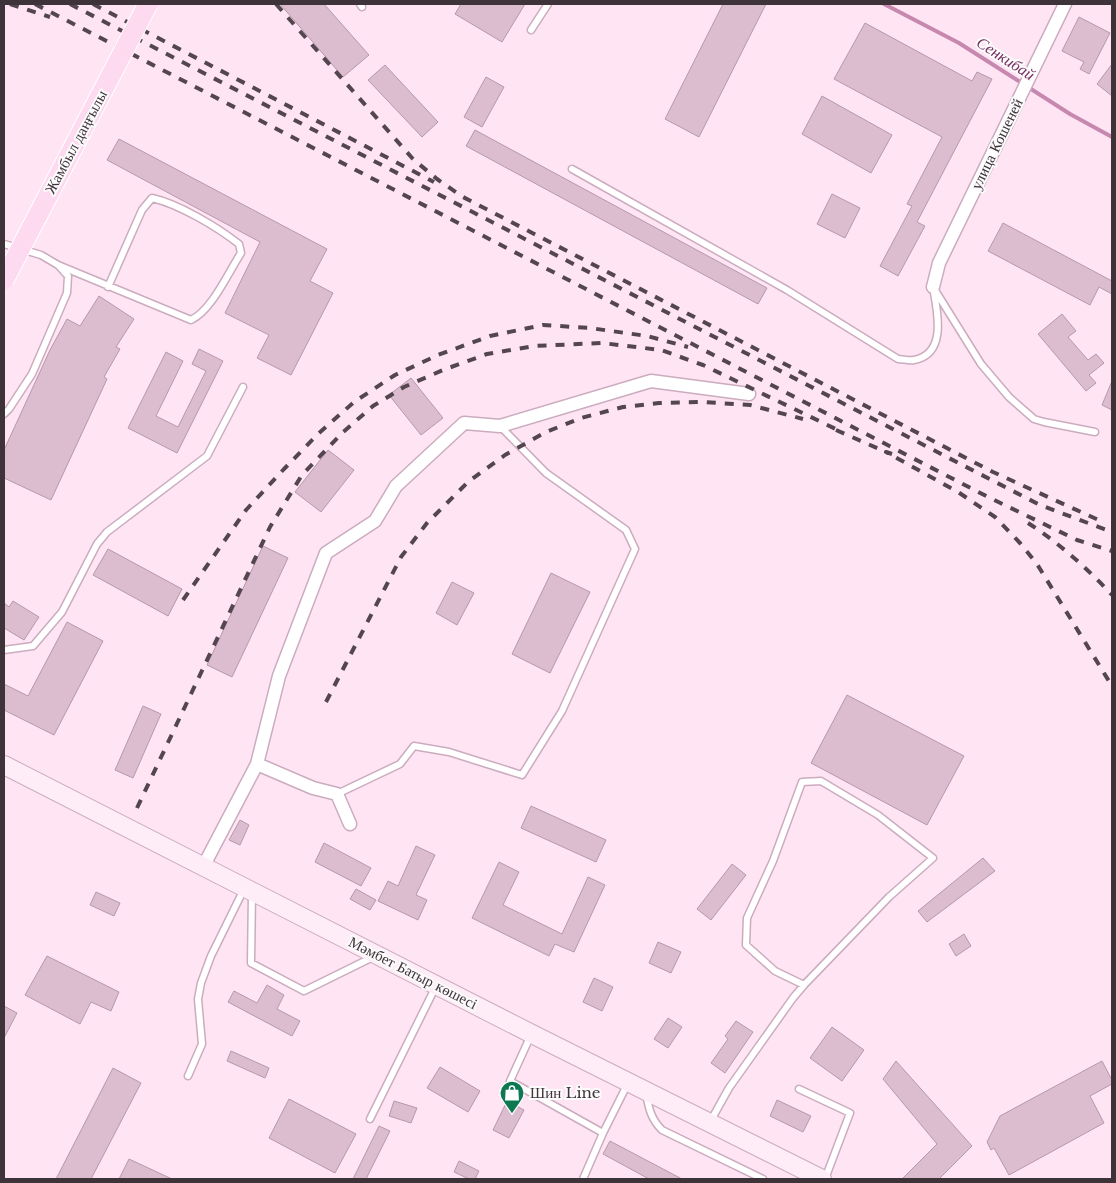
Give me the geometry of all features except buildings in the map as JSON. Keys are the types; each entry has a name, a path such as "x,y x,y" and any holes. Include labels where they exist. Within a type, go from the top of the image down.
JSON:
{"main road":[{"name":"Жамбыл даңғылы","path":"4,280 148,4"},
{"name":"Мәмбет Батыр көшесі","path":"4,764 532,1034 823,1179"}],"street":[{"name":"улица Кошеней","path":"933,287 939,263 1065,4"},
{"path":"203,867 256,764 279,676 326,553 375,521 396,486 464,423 500,426 651,381 749,394"},
{"path":"256,764 312,788 337,794 350,824"}],"lane":[{"path":"531,30 548,4"},
{"path":"572,169 787,290 898,359 913,360 920,358 927,355 935,345 939,323 933,287"},
{"path":"4,244 40,255 108,287 191,320 199,317 214,298 241,253 239,244 204,221 162,200 152,198 142,210 108,287"},
{"path":"4,414 32,374 68,293 68,276 58,265"},
{"path":"933,287 981,364 1009,397 1034,419 1095,432"},
{"path":"4,650 33,646 62,612 97,544 107,532 207,456 243,387"},
{"path":"337,794 400,764 414,746 449,752 522,775 562,711 620,585 635,550 626,530 546,473 500,426"},
{"path":"710,1123 729,1088 793,998 804,986 817,970 889,897 933,858 878,816 821,781 802,782 773,861 747,918 746,945 775,971 804,986"},
{"path":"248,890 251,963 304,991 378,955"},
{"path":"188,1076 202,1044 198,999 201,983 211,956 248,890"},
{"path":"370,1119 436,985"},
{"path":"532,1034 510,1081 603,1132"},
{"path":"583,1179 603,1132 629,1082"},
{"path":"799,1089 850,1113 823,1179"},
{"path":"645,1090 649,1112 654,1122 662,1130 763,1179"}],"waterway":[{"name":"Сенкибай","path":"884,4 959,43 1070,114 1112,137"}],"railway":[{"path":"10,4 50,17"},
{"path":"35,4 988,497 1077,540 1112,551"},
{"path":"70,4 1040,505 1112,532"},
{"path":"93,4 434,182"},
{"path":"276,4 413,159 463,197 993,472 1103,522"},
{"path":"183,600 246,510 284,469 318,434 354,402 395,375 438,355 490,336 543,325 590,328 647,336 688,347"},
{"path":"137,808 270,527 302,475 342,433 373,406 404,387 487,354 534,346 602,343 661,350 703,365 842,432"},
{"path":"326,702 401,557 427,523 468,482 505,455 546,432 581,418 623,407 659,403 703,402 750,405 803,419"},
{"path":"836,430 886,452"},
{"path":"892,454 886,452 958,492 995,517 1020,543 1037,564 1112,686"},
{"path":"1028,523 1072,556 1112,595"}],"place":[{"name":"Шин Line","path":"512,1114"}]}
